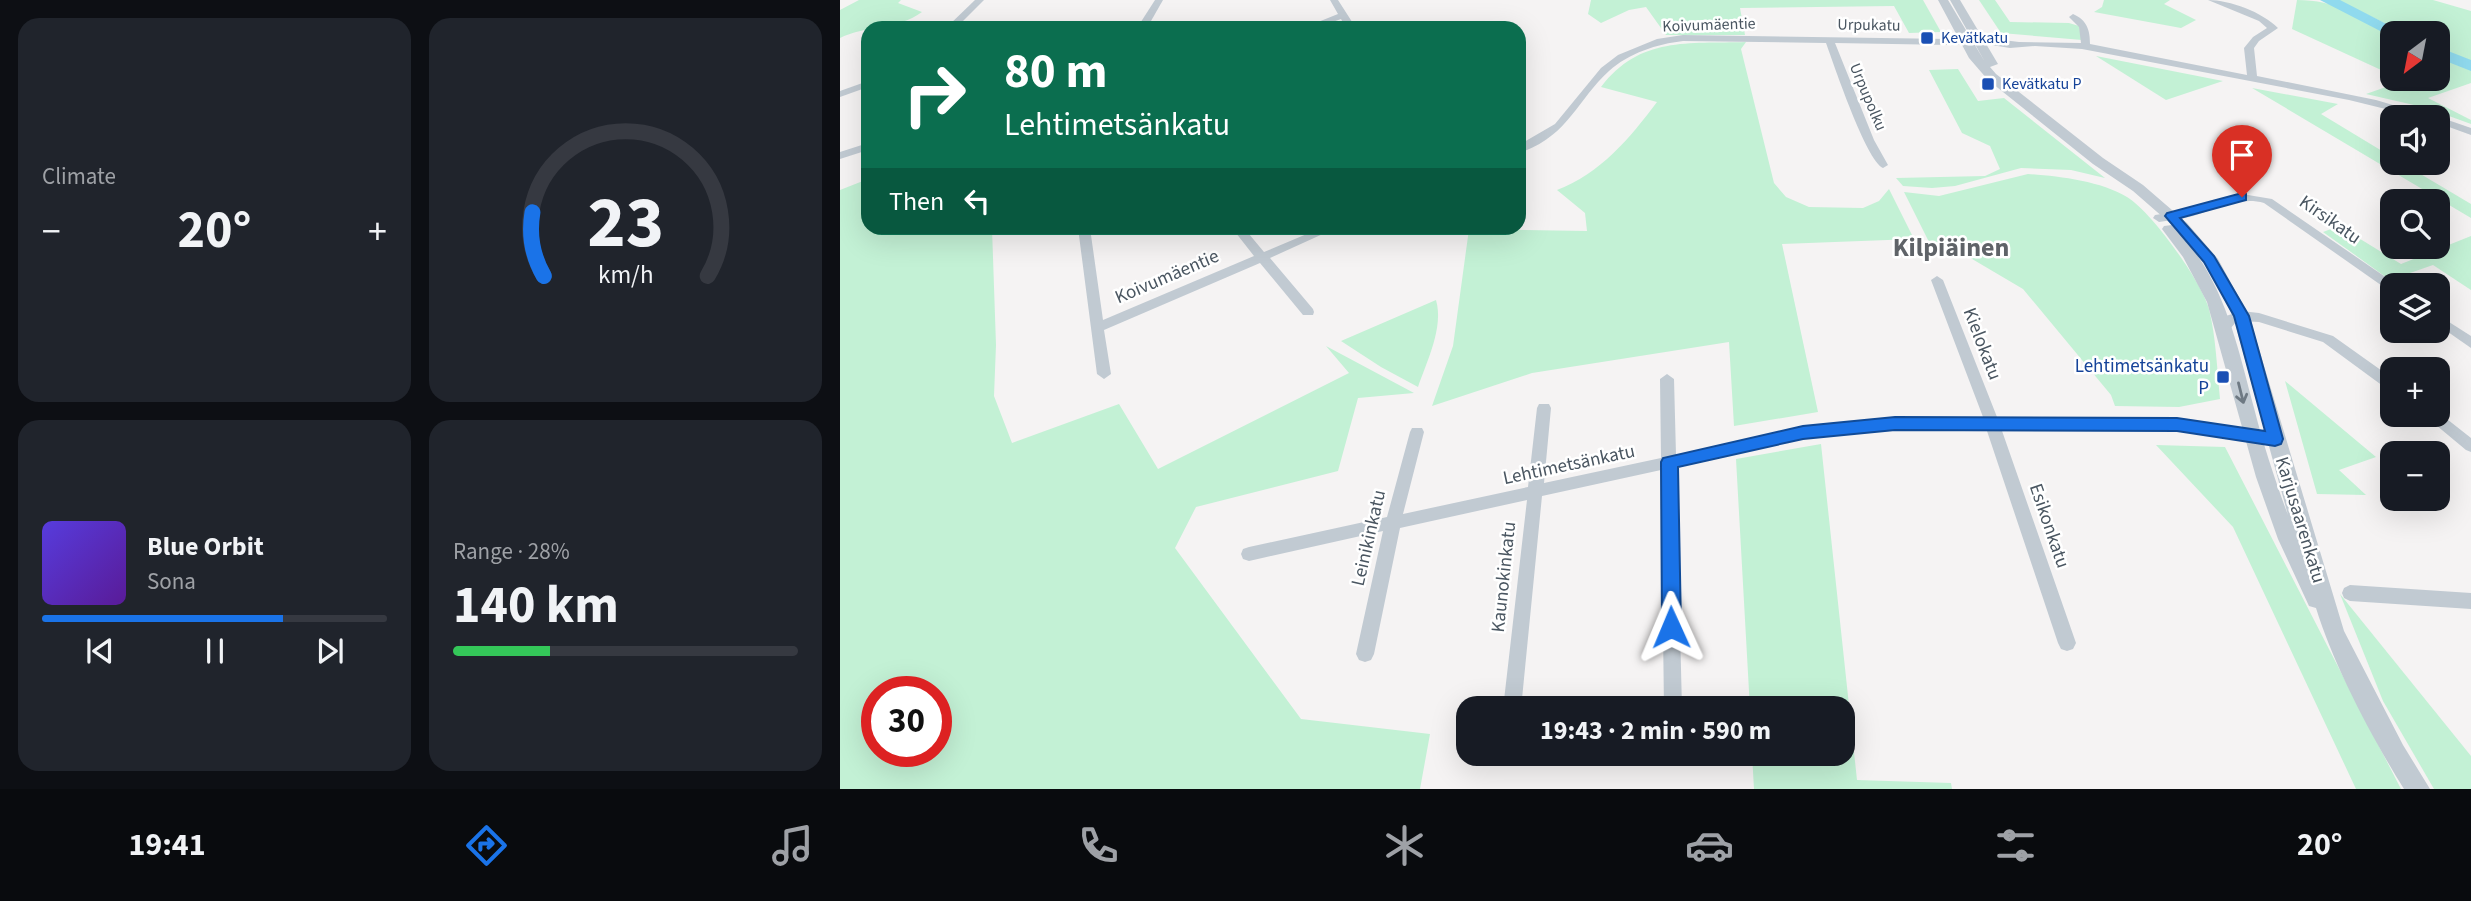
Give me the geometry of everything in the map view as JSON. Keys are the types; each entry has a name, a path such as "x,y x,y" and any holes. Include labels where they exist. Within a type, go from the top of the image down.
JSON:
{"street":[{"path":"958,21 980,0"},
{"path":"1146,21 1158,0"},
{"path":"1334,0 1347,21"},
{"path":"1943,0 1965,42 1992,77 2035,109"},
{"path":"1955,0 2000,74 2035,109 2165,217 2232,320 2262,327 2282,326 2328,339 2380,376"},
{"path":"2212,0 2262,19 2273,28 2256,39 2249,48 2252,79"},
{"path":"1327,21 1344,15"},
{"path":"2073,17 2087,30 2086,48"},
{"name":"Koivumäentie","path":"1526,146 1559,126 1604,70 1639,47 1682,38 1814,40"},
{"name":"Urpukatu","path":"1814,40 1965,42"},
{"name":"Urpupolku","path":"1829,40 1869,140 1883,165"},
{"path":"1965,42 2086,48 2386,105"},
{"path":"840,94 861,86"},
{"path":"2450,124 2471,132"},
{"path":"840,156 861,148"},
{"name":"Kirsikatu","path":"2165,217 2242,197 2268,201 2380,279"},
{"path":"1085,235 1104,374"},
{"path":"1244,235 1308,312"},
{"name":"Koivumäentie","path":"1096,328 1312,235"},
{"name":"Kielokatu","path":"1937,280 1991,422"},
{"name":"Karjusaarenkatu","path":"2232,320 2252,436 2293,555 2395,753 2418,789"},
{"name":"Karjusaarenkatu","path":"2232,320 2275,439 2335,636"},
{"path":"2450,328 2471,343"},
{"path":"1667,379 1672,696"},
{"name":"Kaunokinkatu","path":"1513,696 1544,408"},
{"name":"Lehtimetsänkatu","path":"1249,554 1803,433 1895,424 1991,422 2177,425 2275,439"},
{"name":"Esikonkatu","path":"1991,422 2067,643"},
{"path":"2446,427 2471,446"},
{"name":"Leinikinkatu","path":"1365,654 1393,523 1417,432"},
{"path":"2350,593 2471,601"}],"green space":[{"path":"859,0 901,0 898,3 922,12 906,21 861,21 861,31 840,38 840,10"},
{"path":"1591,0 1923,0 1941,32 1909,33 1894,6 1740,8 1745,35 1666,35 1646,7 1629,10 1601,23 1588,14"},
{"path":"1979,0 1995,0 2010,22 2069,23 2079,26 2082,40 2001,33"},
{"path":"2104,0 2170,0 2164,4 2196,20 2181,28 2094,12 2102,7"},
{"path":"2297,0 2324,3 2358,15 2380,27 2380,69 2292,29"},
{"path":"2337,0 2433,0 2471,11 2471,63 2450,54 2450,21 2380,21"},
{"path":"1746,42 1741,49 1774,183 1786,197 1809,207 1863,208 1879,201 1889,189 1914,239 1782,244 1818,412 1734,426 1729,342 1532,373 1432,406 1453,346 1468,235 1526,235 1526,230 1587,231 1585,213 1557,190 1587,175 1613,154 1657,102 1601,87 1632,59 1666,46"},
{"path":"2096,56 2223,81 2166,100"},
{"path":"2450,60 2471,68 2471,83 2450,90"},
{"path":"1958,69 1978,101 2004,98 2105,178 2071,170 2021,168 1955,186 1903,186 1896,178 1985,176 2000,169 1990,146 1962,133 1929,70"},
{"path":"2252,88 2338,104 2321,114 2380,150 2380,164"},
{"path":"2380,89 2448,91 2428,98 2442,105 2414,105 2366,94"},
{"path":"2450,109 2471,120 2471,124 2450,116"},
{"path":"2028,174 2079,180 2117,192 2137,205 2162,231 2197,282 2209,309 2220,399 2179,407 2115,406 2111,395 2023,289 1945,243 1929,242 1904,192 1939,196"},
{"path":"2399,175 2422,175 2446,189 2422,189"},
{"path":"861,182 861,235 992,235 996,345 994,396 1012,443 1119,404 1158,469 1349,373 1326,346 1414,393 1358,398 1338,471 1196,507 1175,548 1301,719 1430,734 1420,789 840,789 840,190"},
{"path":"2450,192 2471,204 2471,218 2450,206"},
{"path":"2339,226 2380,251 2380,259 2393,259 2401,264 2414,259 2450,259 2450,244 2471,236 2471,290 2450,276 2450,273 2433,265 2410,273 2380,273 2323,232"},
{"path":"1436,300 1436,333 1418,387 1341,341"},
{"path":"2285,381 2376,457 2339,470 2366,495 2317,494"},
{"path":"1821,444 1848,696 1749,696 1736,459"},
{"path":"2156,445 2225,447 2401,789 2356,789 2233,527"},
{"path":"2340,594 2471,756 2471,789 2434,789 2383,701"},
{"path":"1855,761 1857,780 1951,783 1952,789 1754,789 1753,766 1855,766"}],"waterway":[{"path":"2328,0 2380,25"},
{"path":"2450,57 2471,66"}],"place":[{"name":"Kevätkatu","path":"1927,38"},
{"name":"Kevätkatu P","path":"1988,84"},
{"name":"Lehtimetsänkatu P","path":"2223,377"}],"district":[{"name":"Kilpiäinen","path":"1951,247"}],"route":[{"path":"1671,627 1669,462 1803,433 1895,424 1991,422 2177,425 2275,439 2241,316 2210,259 2171,216 2242,197"}]}
